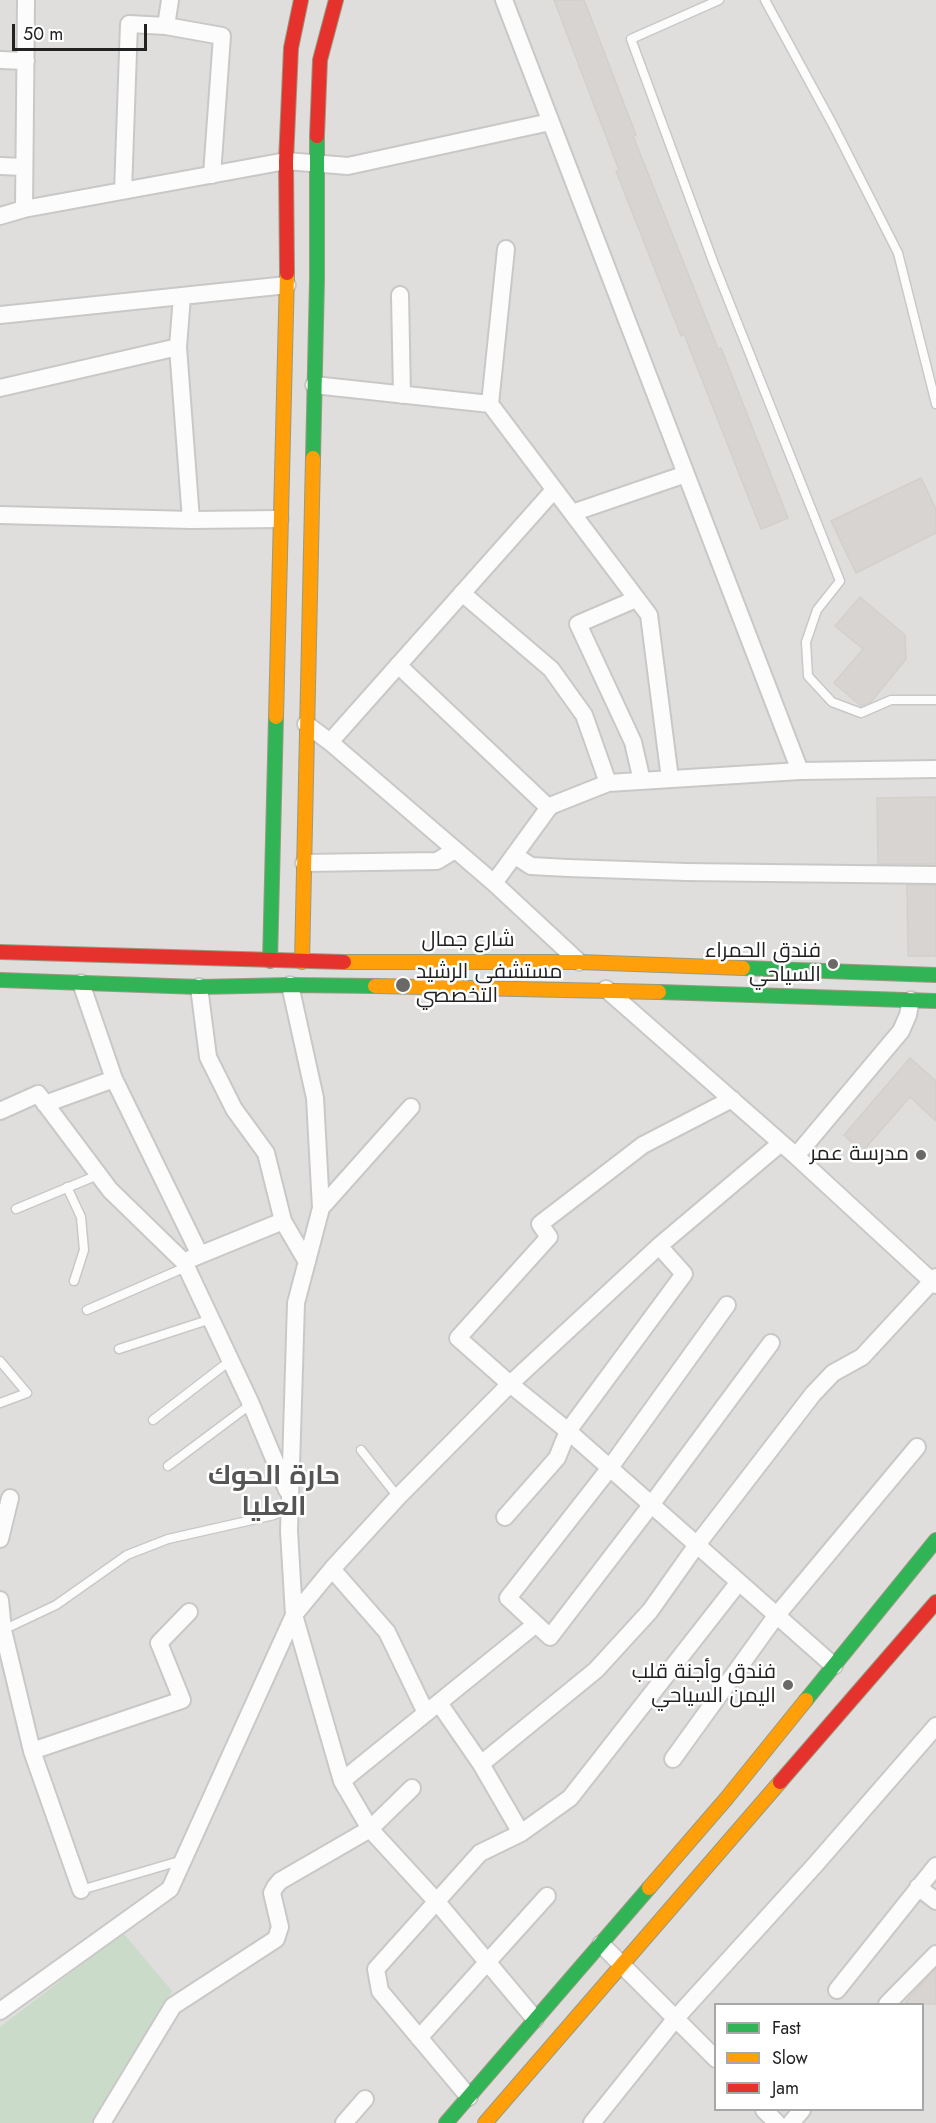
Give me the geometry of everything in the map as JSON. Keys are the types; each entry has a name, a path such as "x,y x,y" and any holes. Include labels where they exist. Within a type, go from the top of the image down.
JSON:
{"main road":[{"path":"270,961 286,285 286,161 291,48 302,0"},
{"path":"302,962 317,279 316,162 320,60 336,0"},
{"name":"شارع جمال","path":"0,952 302,962 579,962 936,975"},
{"path":"0,980 199,987 290,985 608,990 936,1001"},
{"path":"446,2123 726,1799 936,1540"},
{"path":"485,2123 936,1602"}],"street":[{"path":"24,209 26,0"},
{"path":"166,26 170,0"},
{"path":"504,0 800,771"},
{"path":"123,191 129,24 166,26 222,36 212,175"},
{"path":"0,60 26,61"},
{"path":"0,216 24,209 286,161 348,166 550,122"},
{"path":"0,166 24,167"},
{"path":"506,249 490,404 649,615 670,779"},
{"path":"0,315 286,285"},
{"path":"400,295 402,395"},
{"path":"182,296 178,347 191,520"},
{"path":"0,388 178,347"},
{"path":"314,385 490,404"},
{"path":"572,513 686,474"},
{"path":"330,742 554,490"},
{"path":"0,515 191,520 280,519"},
{"path":"462,593 551,669 584,715 608,783"},
{"path":"636,599 578,624 633,742 642,781"},
{"path":"398,665 549,808"},
{"path":"306,724 494,883 608,990 935,1281 862,1357 833,1373 813,1394 696,1546 650,1611 596,1670 481,1764"},
{"path":"494,883 549,808 608,783 800,771 936,769"},
{"path":"304,863 437,861 456,850"},
{"path":"514,855 531,866 568,868 936,875"},
{"path":"81,983 114,1079 200,1255"},
{"path":"290,985 315,1098 321,1208 296,1303 289,1531 294,1615 342,1781 370,1829 437,1902 535,2019"},
{"path":"199,987 208,1057 234,1109 266,1153 283,1221 307,1262"},
{"path":"796,1156 901,1031 911,1000"},
{"path":"45,1104 114,1079"},
{"path":"0,1112 38,1094 110,1190 185,1265 251,1404 290,1497"},
{"path":"732,1100 643,1145 540,1224 549,1237 458,1338 568,1431 834,1666"},
{"path":"321,1208 411,1107"},
{"path":"0,2011 170,1888 294,1615 332,1569 398,1497 510,1384 659,1246 781,1143"},
{"path":"185,1265 200,1255 283,1221"},
{"path":"505,1517 557,1458 568,1431 684,1274 659,1246"},
{"path":"727,1305 609,1469 508,1598 550,1638 771,1343"},
{"path":"673,1759 776,1616 917,1448"},
{"path":"0,1539 10,1498"},
{"path":"332,1569 387,1632 432,1708 481,1764 521,1833"},
{"path":"469,2097 380,1991 376,1969 480,1853 521,1833 570,1798 739,1582"},
{"path":"0,1600 3,1630 32,1751 81,1890"},
{"path":"32,1751 182,1700 159,1643 189,1612"},
{"path":"342,1781 536,1624"},
{"path":"592,2123 676,2018 815,1865 936,1726"},
{"path":"102,2123 173,2006 276,1939 280,1927 272,1893 280,1881 370,1829 412,1788"},
{"path":"837,1990 936,1866"},
{"path":"918,1887 936,1901"},
{"path":"419,2038 547,1896"},
{"path":"601,1944 714,2057"},
{"path":"888,2003 936,1954"},
{"path":"344,2123 364,2099"},
{"path":"766,2111 777,2123"},
{"path":"791,2123 800,2111"}],"lane":[{"path":"719,0 631,39 714,264 840,581 817,610 806,642 808,676 832,702 861,713 891,700 936,700"},
{"path":"765,0 898,253 936,404"},
{"path":"16,1209 98,1175"},
{"path":"67,1188 81,1217 84,1250 74,1281"},
{"path":"87,1310 185,1265"},
{"path":"119,1349 211,1320"},
{"path":"153,1420 231,1360"},
{"path":"0,1361 27,1393 0,1402"},
{"path":"168,1466 251,1404"},
{"path":"361,1450 398,1497"},
{"path":"3,1630 56,1605 127,1555 168,1539 274,1515 290,1497"},
{"path":"81,1890 183,1860"}],"shaded area":[{"path":"0,0 936,0 936,2123 0,2123"}],"green space":[{"path":"123,1933 172,1991 92,2123 0,2123 0,2027"}],"building":[{"path":"554,0 584,0 636,135 633,136 718,349 721,348 788,518 761,529 684,334 681,336 616,171 619,170"},
{"path":"921,478 936,509 936,533 856,573 831,521"},
{"path":"860,597 905,635 906,659 871,702 861,706 834,683 863,649 835,626"},
{"path":"936,797 936,864 878,864 877,798"},
{"path":"907,885 936,885 936,956 908,956"},
{"path":"910,1058 936,1081 936,1121 910,1097 862,1152 844,1135"},
{"path":"936,1969 936,2004 905,2003"}],"traffic: fast":[{"path":"313,458 317,136"},
{"path":"270,961 276,717"},
{"path":"743,968 936,975"},
{"path":"0,980 199,987 375,986"},
{"path":"659,992 936,1001"},
{"path":"806,1700 936,1540"},
{"path":"446,2123 649,1888"}],"traffic: slow":[{"path":"276,717 287,273"},
{"path":"302,962 313,458"},
{"path":"344,962 579,962 743,968"},
{"path":"375,986 659,992"},
{"path":"649,1888 726,1799 806,1700"},
{"path":"485,2123 780,1782"}],"traffic: jam":[{"path":"287,273 286,161 291,48 301,0"},
{"path":"317,136 320,60 336,0"},
{"path":"0,952 344,962"},
{"path":"780,1782 936,1602"}],"place":[{"name":"فندق الحمراء السياحي","path":"833,964"},
{"name":"مستشفى الرشيد التخصصي","path":"403,985"},
{"name":"مدرسة عمر","path":"921,1155"},
{"name":"فندق وأجنة قلب اليمن السياحي","path":"788,1685"}],"district":[{"name":"حارة الحوك العليا","path":"274,1492"}]}
